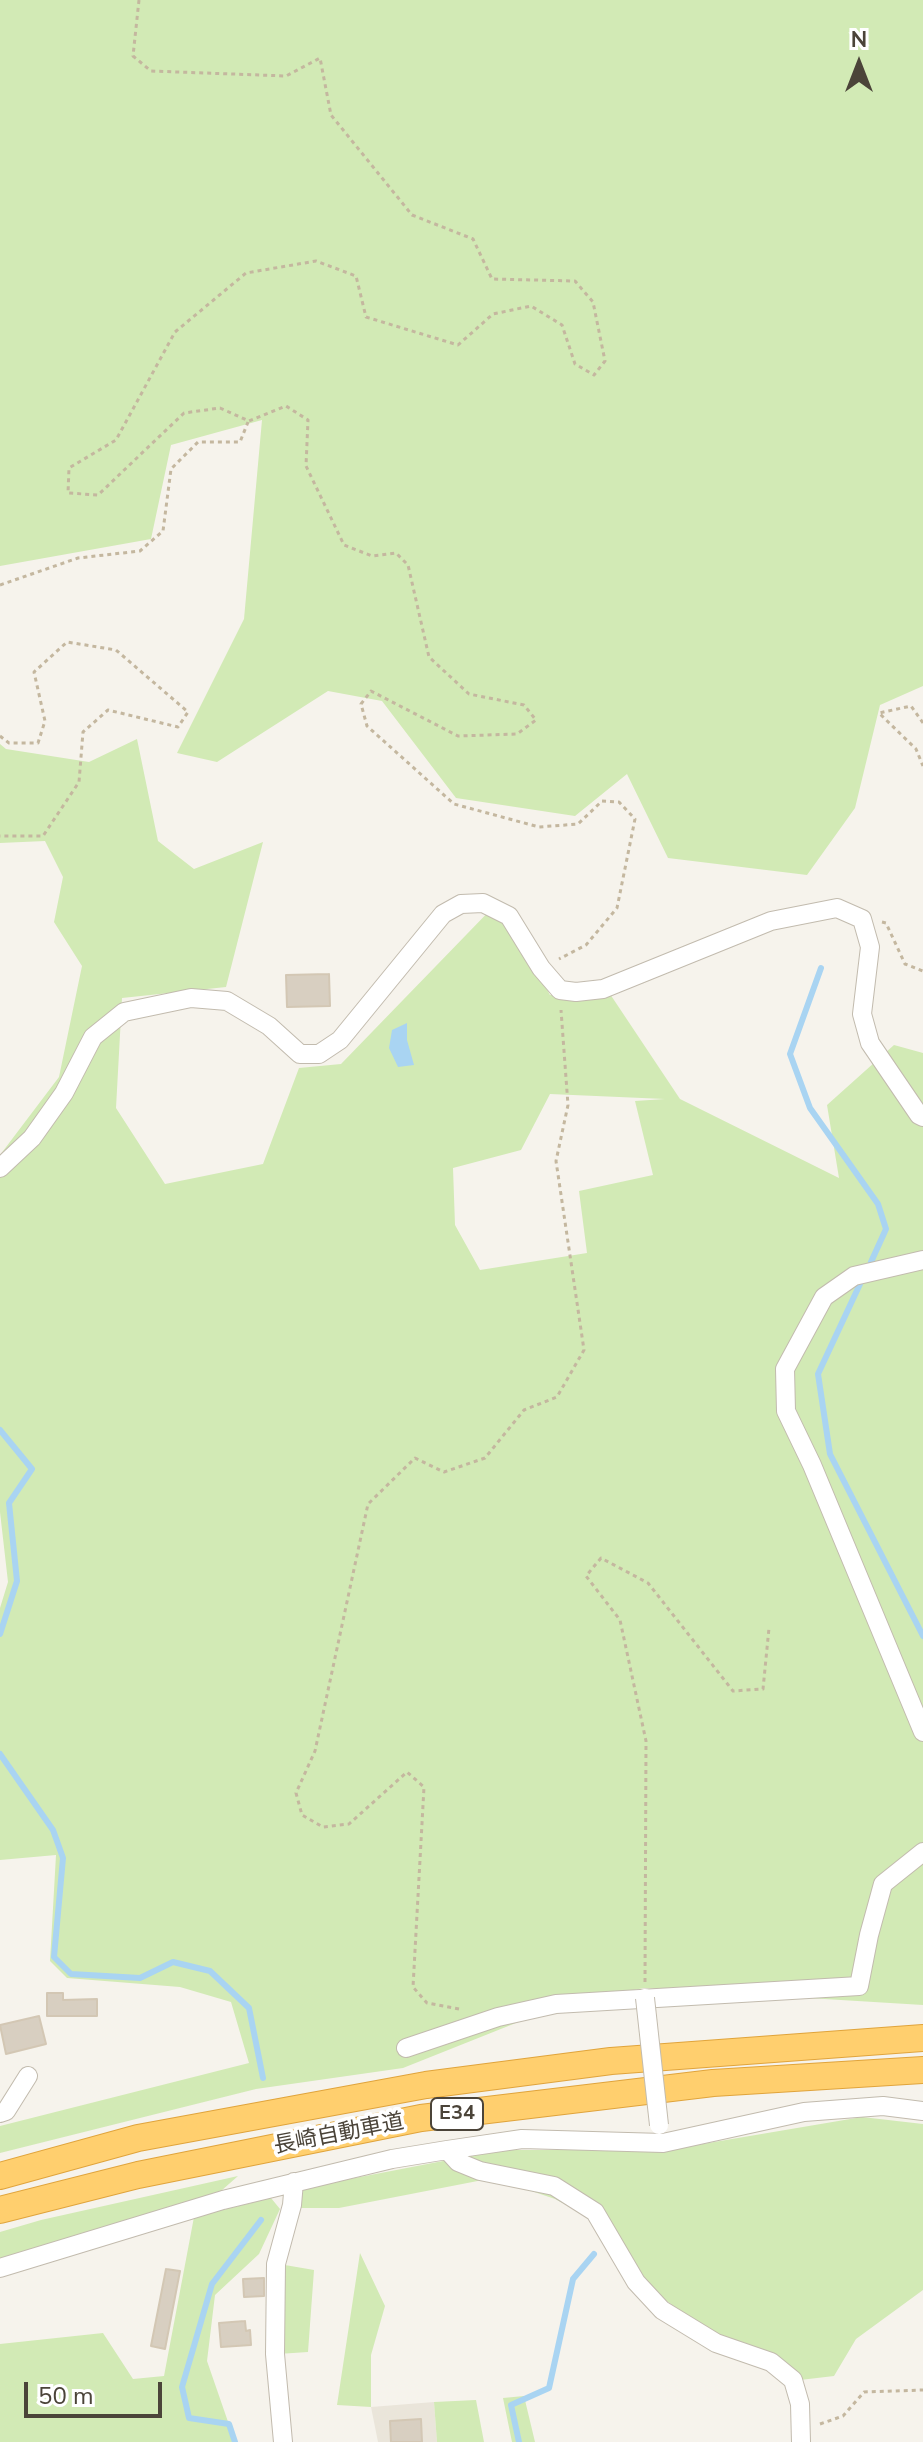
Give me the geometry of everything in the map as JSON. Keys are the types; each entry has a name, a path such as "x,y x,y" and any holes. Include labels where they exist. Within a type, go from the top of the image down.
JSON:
{"highway":[{"name":"長崎自動車道","path":"0,2176 138,2138 426,2085 611,2061 923,2038"},
{"name":"長崎自動車道","path":"0,2210 138,2175 421,2118 713,2083 923,2070"}],"street":[{"path":"0,1168 32,1138 56,1104 93,1037 124,1012 191,998 227,1001 269,1026 300,1054 319,1054 340,1040 443,914 461,904 483,903 509,916 541,968 560,990 576,992 603,989 771,921 837,908 862,919 870,947 862,1014 870,1043 923,1117"},
{"path":"923,1260 854,1276 824,1297 785,1369 786,1411 812,1465 923,1732"},
{"path":"406,2048 498,2017 556,2004 859,1986 883,1884 923,1852"},
{"path":"645,1998 661,2134"},
{"path":"0,2113 6,2111 28,2076"},
{"path":"0,2268 223,2200 392,2159 522,2139 661,2134 804,2112 883,2106 923,2111"},
{"path":"447,2150 458,2162 480,2171 554,2186 595,2212 636,2282 662,2310 716,2343 771,2362 793,2380 800,2404 801,2436"},
{"path":"283,2442 275,2354 276,2264 292,2205 294,2182"}],"path":[{"path":"139,0 133,56 151,71 286,76 320,58 331,115 412,215 473,239 492,279 575,281 593,302 605,361 594,375 575,364 562,325 531,306 493,314 458,345 366,317 356,276 316,261 246,273 175,332 116,440 69,468 68,493 98,495 184,413 220,408 249,421"},
{"path":"0,585 78,558 140,551 163,531 171,469 198,442 240,442 249,421 286,406 308,420 306,466 344,545 372,556 396,553 408,565 429,657 469,694 524,705 536,720 517,734 458,736 371,691 361,704 367,726 454,804 539,827 578,824 602,801 619,802 635,819 617,908 586,945 541,968"},
{"path":"0,736 9,743 38,743 45,721 34,672 67,642 116,650 188,712 178,727 108,710 83,732 79,782 43,836 0,836"},
{"path":"923,723 911,706 879,713 916,749 923,766"},
{"path":"862,919 886,923 905,964 923,971"},
{"path":"498,2017 427,2003 413,1987 424,1787 407,1772 349,1824 323,1827 302,1815 296,1793 315,1751 368,1504 415,1458 444,1472 485,1458 524,1410 557,1397 584,1350 556,1161 568,1105 560,990"},
{"path":"645,1998 646,1741 620,1620 586,1576 601,1558 648,1583 733,1691 763,1689 769,1628"},
{"path":"801,2436 843,2416 864,2392 923,2390"}],"shaded area":[{"path":"434,2402 437,2442 378,2442 371,2407"}],"green space":[{"path":"0,0 923,0 923,686 880,705 855,808 807,875 668,858 627,774 575,816 456,798 382,701 328,691 217,762 177,753 244,619 262,420 171,445 151,539 0,566"},
{"path":"137,739 158,841 194,869 263,842 226,987 122,998 116,1108 165,1184 263,1164 299,1068 341,1064 498,902 550,995 610,994 680,1099 839,1178 827,1105 894,1045 923,1053 923,2005 644,1988 566,2003 403,2068 256,2089 0,2153 0,2126 249,2063 231,2002 180,1987 67,1978 50,1961 56,1855 0,1860 0,1608 8,1582 0,1512 0,1155 59,1077 82,966 54,922 63,877 45,841 0,843 0,744 6,749 89,762","holes":["550,1094 665,1099 635,1101 653,1175 579,1191 587,1253 480,1270 455,1225 453,1168 521,1150"]},
{"path":"862,2117 923,2124 923,2290 856,2339 834,2376 800,2380 714,2336 641,2282 591,2218 555,2199 493,2178 339,2208 297,2208 303,2188 500,2150 667,2150"},
{"path":"238,2176 221,2191 0,2259 0,2232"},
{"path":"271,2198 280,2209 259,2254 215,2295 207,2361 235,2442 0,2442 0,2344 103,2333 133,2379 164,2376 194,2217"},
{"path":"360,2253 385,2306 371,2355 371,2407 337,2405"},
{"path":"279,2264 314,2270 308,2352 278,2354"},
{"path":"524,2396 535,2442 512,2442 503,2398"},
{"path":"476,2400 484,2442 437,2442 434,2402"}],"water":[{"path":"407,1023 407,1040 414,1065 398,1067 389,1048 392,1030"}],"building":[{"path":"329,974 330,1006 287,1007 286,975"},
{"path":"47,1993 63,1993 63,2000 97,1999 97,2016 47,2016"},
{"path":"39,2016 46,2044 6,2054 0,2025"},
{"path":"166,2269 180,2271 165,2349 151,2346"},
{"path":"264,2278 264,2296 244,2297 243,2279"},
{"path":"245,2321 246,2331 250,2330 251,2345 221,2347 219,2323"},
{"path":"421,2419 422,2442 391,2442 390,2421"}],"waterway":[{"path":"821,968 790,1054 810,1108 878,1204 886,1229 871,1262"},
{"path":"860,1284 818,1374 830,1454 923,1636"},
{"path":"0,1430 32,1469 9,1503 17,1581 0,1634"},
{"path":"0,1754 53,1830 63,1858 54,1957 71,1974 140,1978 173,1962 210,1971 249,2008 263,2078"},
{"path":"235,2442 229,2424 189,2418 182,2387 212,2284 261,2220"},
{"path":"519,2442 511,2405 549,2388 573,2279 594,2254"}]}
